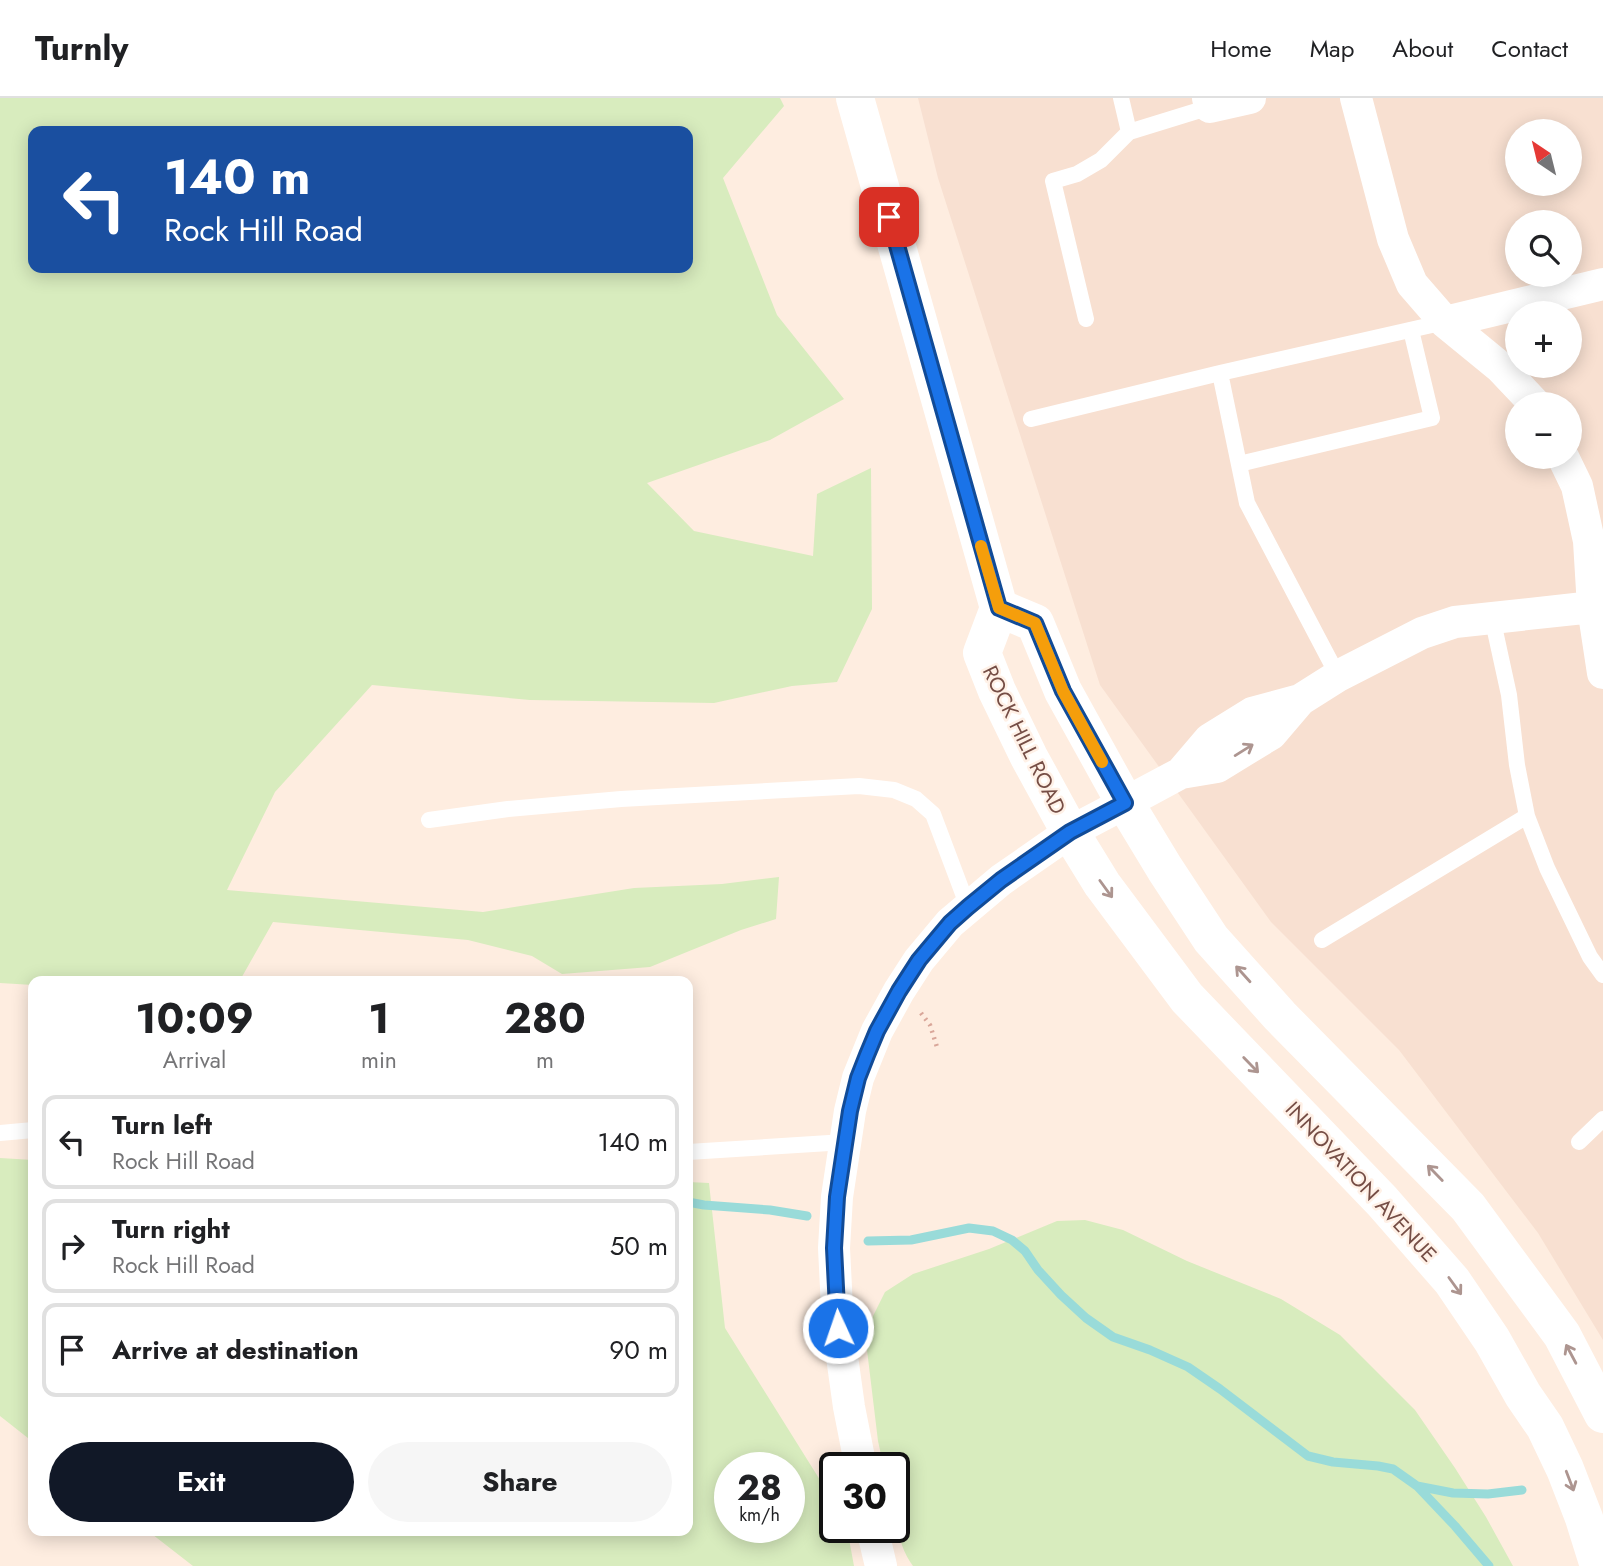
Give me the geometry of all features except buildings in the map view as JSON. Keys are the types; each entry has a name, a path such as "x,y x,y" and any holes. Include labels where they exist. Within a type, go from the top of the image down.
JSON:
{"street":[{"path":"855,98 999,608 1035,623 1063,691 1125,803 1211,939 1280,1016 1468,1207 1562,1335 1603,1414"},
{"path":"1209,103 1250,98"},
{"path":"1356,98 1393,239 1412,284 1445,322 1500,366 1524,392"},
{"path":"1445,322 1603,284"},
{"path":"1569,469 1577,486 1589,541 1593,607 1603,673"},
{"path":"1338,676 1422,633 1455,622 1593,607"},
{"name":"ROCK HILL ROAD","path":"999,608 982,653 1029,757 1070,832"},
{"name":"ROCK HILL ROAD","path":"858,1452 838,1328 834,1248 837,1197 850,1111 858,1078 877,1031 899,991 919,960 950,923 1001,880 1070,832 1181,774 1210,739 1252,713 1300,700 1338,676"},
{"name":"INNOVATION AVENUE","path":"1070,832 1102,884 1187,998 1382,1201 1452,1281 1545,1427 1575,1493 1599,1566"},
{"path":"876,1543 881,1566"}],"lane":[{"path":"1121,98 1129,132"},
{"path":"1086,320 1053,181 1077,174 1101,160 1129,132 1209,103"},
{"path":"1031,419 1445,322"},
{"path":"1239,464 1432,418 1411,330"},
{"path":"1220,373 1247,503 1338,676"},
{"path":"1492,617 1509,695 1517,765 1527,816 1546,868 1590,957 1603,975"},
{"path":"429,820 508,809 621,799 859,786 894,790 916,799 933,814 968,907"},
{"path":"1322,940 1527,816"},
{"path":"1579,1142 1603,1119"},
{"path":"0,1133 28,1130"},
{"path":"693,1152 845,1142"}],"shaded area":[{"path":"918,98 1603,98 1603,1340 1538,1233 1399,1050 1271,922 1100,685 938,178"}],"green space":[{"path":"0,98 780,98 784,106 723,178 777,315 844,399 770,440 647,483 694,531 813,556 817,494 871,468 872,609 837,682 792,686 714,703 530,700 372,685 275,792 227,890 483,912 634,888 722,884 779,877 776,919 741,930 650,967 562,974 532,956 468,940 273,922 242,976 28,976 28,985 0,983"},
{"path":"0,1158 28,1160 28,1438 0,1416"},
{"path":"693,1182 709,1183 725,1328 802,1452 714,1452 714,1543 805,1543 805,1456 819,1478 819,1543 850,1543 854,1566 193,1566 154,1536 693,1536"},
{"path":"1085,1220 1123,1230 1187,1261 1281,1299 1340,1335 1415,1410 1486,1517 1513,1566 913,1566 902,1543 910,1543 910,1452 880,1452 867,1350 872,1318 885,1292 913,1274 989,1249 1057,1221"}],"waterway":[{"path":"693,1203 807,1216"},
{"path":"868,1241 911,1240 969,1228 993,1231 1012,1240 1025,1251 1061,1295 1086,1318 1113,1337 1188,1367 1308,1456 1333,1462 1393,1469 1417,1486 1489,1566"},
{"path":"1417,1486 1453,1493 1488,1494 1522,1490"}],"slow traffic":[{"path":"981,546 999,608 1035,623 1063,691 1102,762"}],"route":[{"path":"838,1328 834,1248 837,1197 850,1111 858,1078 877,1031 919,960 950,923 1001,880 1070,832 1125,803 1063,691 1035,623 999,608 889,217"}]}
